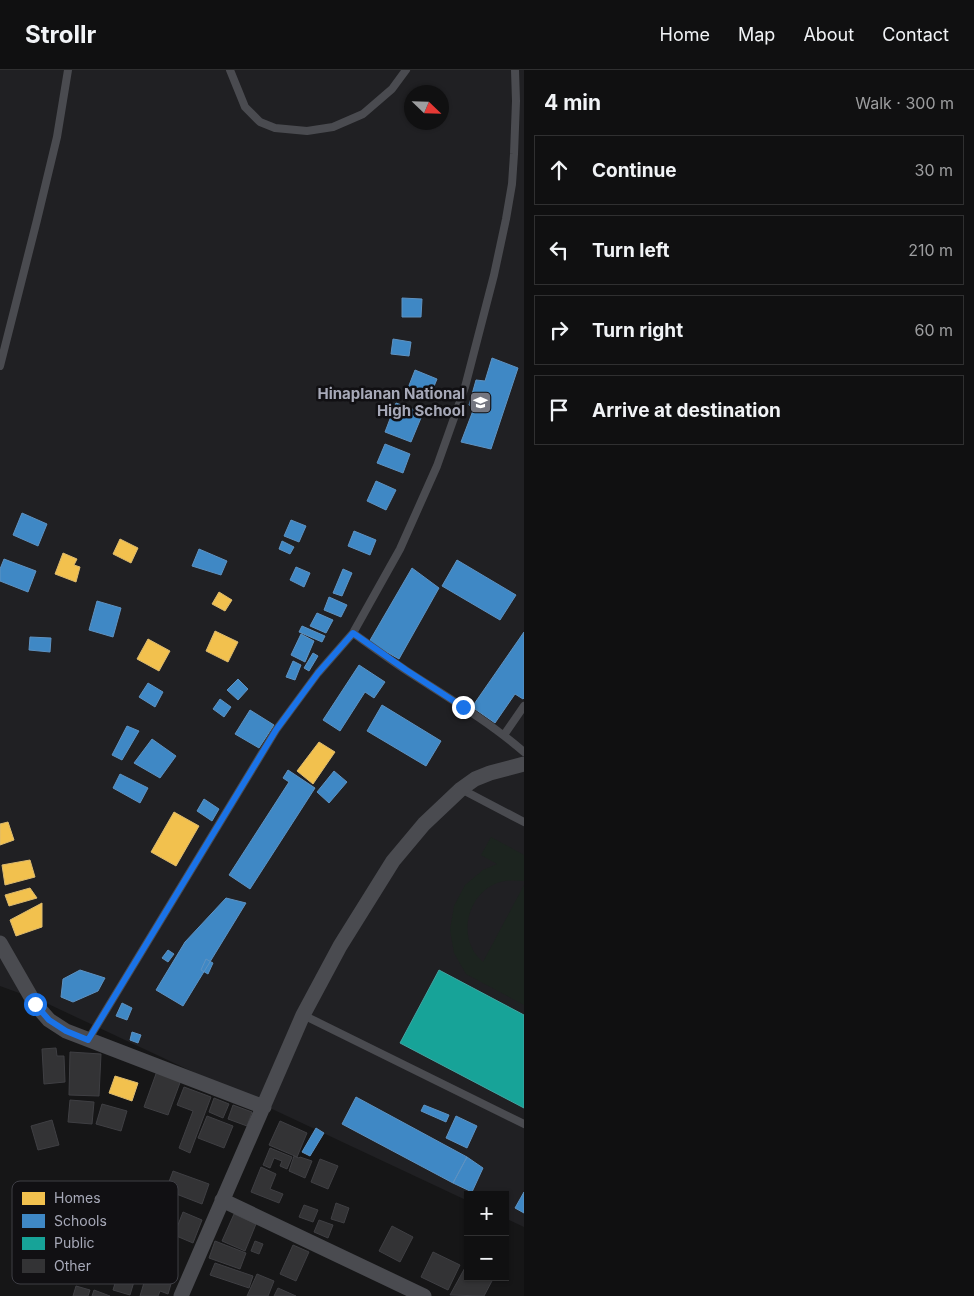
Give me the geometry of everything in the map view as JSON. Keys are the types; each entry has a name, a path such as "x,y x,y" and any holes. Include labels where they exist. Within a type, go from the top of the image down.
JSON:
{"street":[{"path":"183,1296 222,1200 303,1015 340,946 393,861 424,824 461,788 474,779 490,772 524,764"},
{"path":"0,943 35,1004 49,1020 66,1031 264,1106"},
{"path":"222,1200 424,1296"}],"lane":[{"path":"0,366 37,220 56,137 68,70"},
{"path":"230,70 246,107 260,122 275,128 307,131 333,127 363,114 392,89 406,70"},
{"path":"88,1040 276,730 318,673 353,633 400,548 437,466 465,387 494,275 506,219 512,184 514,154 515,70"},
{"path":"353,633 504,735 524,752"},
{"path":"504,735 524,706"},
{"path":"461,788 524,822"},
{"path":"303,1015 524,1124"}],"shaded area":[{"path":"0,70 524,70 524,1227 509,1220 509,1191 464,1191 464,1199 44,1002 0,986"},
{"path":"491,837 524,855 524,881 510,880 497,883 480,894 470,912 468,921 469,941 474,952 483,962 524,885 524,1005 466,974 454,953 450,930 454,906 465,885 483,870 497,864 481,855"}],"building: Homes":[{"path":"120,539 138,548 131,563 113,554"},
{"path":"63,553 77,559 74,565 80,567 76,582 55,574"},
{"path":"219,592 232,600 225,611 212,604"},
{"path":"215,631 238,642 228,662 206,651"},
{"path":"148,639 170,651 159,671 137,659"},
{"path":"319,742 335,752 313,784 297,771"},
{"path":"174,812 199,826 176,866 151,852"},
{"path":"8,822 14,840 0,845 0,824"},
{"path":"30,860 35,877 5,885 2,865"},
{"path":"30,888 37,898 9,906 5,895"},
{"path":"42,903 42,927 16,936 10,920"},
{"path":"115,1076 138,1083 132,1101 109,1093"}],"building: Schools":[{"path":"402,298 422,299 421,317 402,317"},
{"path":"393,339 411,342 409,356 391,354"},
{"path":"492,358 518,368 491,449 461,442 474,408 469,405 476,380 485,381"},
{"path":"415,370 437,379 430,396 408,388"},
{"path":"396,403 423,413 411,442 385,432"},
{"path":"385,444 410,454 403,473 377,463"},
{"path":"376,481 396,490 386,510 367,501"},
{"path":"22,513 47,524 38,546 13,535"},
{"path":"291,520 306,526 299,542 284,536"},
{"path":"354,531 376,540 370,555 348,546"},
{"path":"282,541 294,547 290,554 279,549"},
{"path":"199,549 227,561 221,575 192,566"},
{"path":"4,559 36,571 28,592 0,581 0,569"},
{"path":"457,560 516,595 500,620 442,586"},
{"path":"296,567 310,573 304,587 290,580"},
{"path":"412,568 439,588 399,659 369,642"},
{"path":"343,569 352,573 342,596 333,593"},
{"path":"329,597 347,605 341,617 324,610"},
{"path":"97,601 121,608 113,637 89,630"},
{"path":"317,613 333,620 326,633 310,626"},
{"path":"302,626 325,636 322,642 299,632"},
{"path":"524,632 524,698 515,694 495,723 472,707"},
{"path":"301,634 314,641 305,662 291,655"},
{"path":"30,637 51,638 50,652 29,650"},
{"path":"313,653 318,656 309,671 304,668"},
{"path":"293,661 301,665 295,680 286,677"},
{"path":"359,665 385,682 374,698 365,692 340,731 323,720"},
{"path":"238,679 248,689 238,700 227,690"},
{"path":"148,683 163,692 155,707 139,697"},
{"path":"220,699 231,707 224,717 213,709"},
{"path":"382,705 441,741 426,766 367,731"},
{"path":"250,710 274,725 259,748 235,734"},
{"path":"127,726 139,731 122,760 112,755"},
{"path":"152,739 176,756 160,778 134,763"},
{"path":"288,770 315,788 250,889 229,875 289,782 283,778"},
{"path":"334,771 347,782 329,803 317,792"},
{"path":"120,774 148,788 140,803 113,788"},
{"path":"204,799 219,809 212,821 197,811"},
{"path":"226,898 246,903 183,1006 156,990 185,942"},
{"path":"168,950 174,954 168,962 162,958"},
{"path":"206,959 213,963 208,974 201,970"},
{"path":"80,970 105,978 98,991 73,1002 61,997 63,979"},
{"path":"122,1003 132,1008 127,1020 116,1016"},
{"path":"132,1032 141,1035 138,1043 130,1040"},
{"path":"356,1097 467,1157 453,1183 342,1124"},
{"path":"424,1105 449,1115 446,1122 421,1111"},
{"path":"456,1116 477,1126 467,1148 446,1138"},
{"path":"316,1128 324,1133 310,1156 302,1152"},
{"path":"467,1157 483,1168 472,1191 453,1183"},
{"path":"524,1192 524,1213 515,1208"}],"building: Public":[{"path":"439,970 524,1015 524,1108 400,1043"}],"building: Other":[{"path":"56,1048 57,1056 64,1056 65,1082 44,1084 42,1049"},
{"path":"70,1052 101,1054 99,1096 69,1095"},
{"path":"157,1071 181,1080 168,1115 144,1107"},
{"path":"184,1087 211,1097 190,1153 179,1148 193,1111 177,1105"},
{"path":"214,1098 229,1104 223,1118 209,1112"},
{"path":"70,1100 94,1102 92,1124 68,1122"},
{"path":"102,1104 127,1111 121,1131 96,1124"},
{"path":"233,1105 252,1112 247,1126 228,1119"},
{"path":"207,1116 233,1126 224,1148 198,1138"},
{"path":"52,1120 59,1145 38,1150 31,1126"},
{"path":"280,1121 307,1133 297,1157 269,1145"},
{"path":"270,1148 292,1157 287,1169 280,1166 282,1161 274,1158 270,1168 263,1165"},
{"path":"294,1156 312,1161 305,1178 289,1171"},
{"path":"320,1159 338,1166 328,1189 311,1182"},
{"path":"261,1167 276,1174 270,1189 283,1194 279,1203 251,1192"},
{"path":"173,1171 209,1184 202,1204 178,1195 178,1181 169,1181"},
{"path":"336,1203 349,1208 344,1223 331,1219"},
{"path":"304,1205 318,1210 313,1222 299,1217"},
{"path":"183,1212 202,1220 193,1243 178,1237 178,1225"},
{"path":"234,1214 256,1224 245,1251 222,1241"},
{"path":"319,1220 333,1225 328,1238 314,1232"},
{"path":"392,1226 413,1237 400,1262 379,1251"},
{"path":"215,1241 246,1253 240,1269 209,1258"},
{"path":"255,1241 263,1244 259,1254 251,1251"},
{"path":"293,1245 309,1252 296,1281 280,1274"},
{"path":"433,1252 460,1265 448,1290 421,1277"},
{"path":"215,1263 253,1276 249,1288 210,1275"},
{"path":"464,1269 464,1281 492,1281 484,1296 450,1295"},
{"path":"257,1274 274,1281 268,1296 247,1296"},
{"path":"115,1284 133,1284 130,1295 113,1290"},
{"path":"144,1284 171,1284 168,1294 160,1291 158,1296 140,1296"},
{"path":"76,1286 90,1290 88,1296 73,1296"},
{"path":"278,1288 296,1296 274,1296"},
{"path":"94,1290 110,1296 92,1296"}],"place":[{"name":"Hinaplanan National High School","path":"481,402"}],"route":[{"path":"35,1004 49,1020 66,1031 88,1040 276,730 318,673 353,633 463,707"}]}
